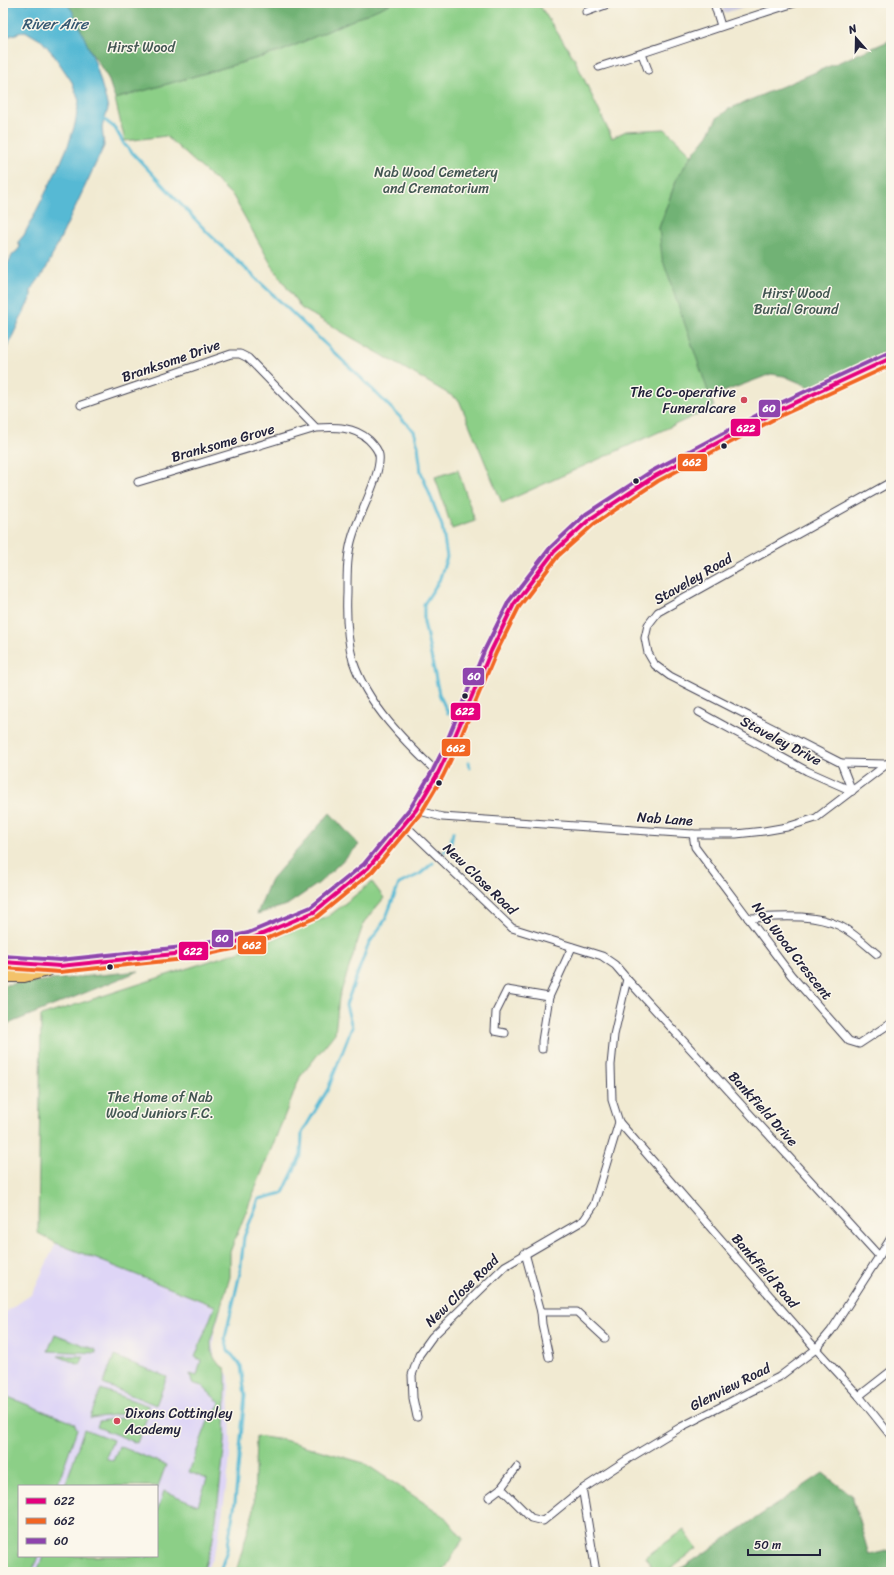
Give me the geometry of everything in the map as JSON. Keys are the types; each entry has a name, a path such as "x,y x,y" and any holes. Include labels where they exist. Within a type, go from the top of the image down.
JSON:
{"highway":[{"path":"3,975 24,975 60,966 184,953 250,939 314,912 368,868 416,810 438,773 514,604 554,552 590,519 655,476 776,411 891,358"},
{"path":"3,962 60,966"}],"street":[{"path":"714,3 721,26"},
{"path":"599,67 795,3"},
{"path":"586,12 609,4"},
{"path":"642,54 648,70"},
{"name":"Branksome Drive","path":"81,405 231,354 240,354 248,358 316,428"},
{"path":"316,428 339,427 363,434 373,444 379,455 378,473 352,536 347,566 346,604 348,637 353,661 361,681 376,704 401,737 438,773"},
{"name":"Branksome Grove","path":"138,482 316,428"},
{"name":"Staveley Road","path":"888,762 841,763 670,676 654,665 648,653 646,638 648,625 658,612 891,482"},
{"name":"Staveley Drive","path":"699,712 807,771 852,791"},
{"name":"Nab Lane","path":"416,810 442,817 693,834 736,834 787,827 816,818 888,762"},
{"path":"841,763 852,791"},
{"name":"New Close Road","path":"405,825 512,928 602,956 616,965 628,979"},
{"name":"Nab Wood Crescent","path":"693,834 695,847 748,918 791,975 849,1041 859,1044 891,1023"},
{"path":"748,918 786,917 817,919 839,926 852,933 877,954"},
{"path":"542,1049 549,997 572,947"},
{"path":"619,1122 612,1100 611,1065 614,1036 628,979"},
{"name":"Bankfield Drive","path":"628,979 879,1256"},
{"path":"505,1033 495,1031 496,1012 507,990 549,997"},
{"name":"New Close Road","path":"418,1417 413,1398 412,1375 419,1355 432,1337 505,1266 584,1220 594,1205 619,1122"},
{"name":"Bankfield Road","path":"619,1122 816,1349 859,1396 891,1436"},
{"name":"Glenview Road","path":"500,1488 531,1518 543,1521 581,1490 628,1459 681,1427 778,1377 816,1349 831,1331 879,1256 890,1244"},
{"path":"525,1253 541,1312 542,1324 550,1357"},
{"path":"541,1312 577,1312 605,1338"},
{"path":"859,1396 891,1371"},
{"path":"489,1497 500,1488 517,1467"},
{"path":"581,1490 583,1493 596,1572"}],"shaded area":[{"path":"720,3 756,3 724,13"},
{"name":"Dixons Cottingley Academy","path":"56,1243 221,1309 214,1333 213,1347 215,1361 223,1367 229,1376 231,1443 218,1543 206,1572 3,1572 3,1314 32,1294"}],"green space":[{"name":"Hirst Wood","path":"63,3 392,3 282,51 115,99 108,78 84,41"},
{"name":"Nab Wood Cemetery and Crematorium","path":"391,3 538,3 574,58 612,138 626,131 665,129 692,155 677,178 659,228 697,358 714,407 502,503 459,400 301,308 272,266 233,196 166,136 125,141 115,99 282,51"},
{"name":"Hirst Wood Burial Ground","path":"891,40 891,349 810,387 784,376 771,374 710,397 662,258 659,228 677,178 708,135 717,118 729,109"},
{"path":"458,470 475,521 452,529 435,477"},
{"path":"330,813 359,845 319,883 287,905 257,914 270,881"},
{"name":"The Home of Nab Wood Juniors F.C.","path":"372,882 384,898 364,922 339,998 335,1033 300,1077 230,1252 230,1277 211,1339 215,1360 225,1368 226,1374 225,1442 212,1544 203,1572 37,1572 43,1557 158,1557 158,1509 164,1491 198,1505 207,1479 189,1472 211,1413 215,1412 220,1403 202,1386 192,1383 190,1374 197,1376 201,1360 195,1357 215,1306 56,1243 38,1233 41,1016 256,946 329,916"},
{"path":"139,971 3,1026 3,985"},
{"path":"55,1334 96,1350 96,1353 48,1351"},
{"path":"58,1356 84,1356 80,1365"},
{"path":"114,1356 167,1377 156,1405 103,1384"},
{"path":"101,1389 149,1406 147,1411 90,1418"},
{"path":"3,1395 74,1423 77,1429 57,1485 18,1485 18,1557 38,1557 32,1572 3,1572"},
{"path":"142,1415 147,1417 137,1443 97,1427 99,1421"},
{"path":"84,1429 113,1440 106,1458 113,1461 119,1446 166,1465 158,1486 158,1485 65,1485"},
{"path":"256,1436 284,1440 364,1463 444,1516 463,1539 443,1572 236,1572 254,1509"},
{"path":"823,1473 852,1496 869,1555 891,1550 891,1572 676,1572"},
{"path":"684,1530 697,1549 665,1572 655,1572 645,1557"}],"water":[{"name":"River Aire","path":"3,3 66,3 72,10 95,62 108,109 102,127 104,146 45,271 31,290 31,297 3,356 3,272 13,254 20,247 18,242 24,235 61,162 75,124 79,101 72,82 53,54 42,41 25,31 3,38"}],"waterway":[{"path":"102,118 115,128 124,144 209,234 360,377 414,431 418,446 421,472 442,526 447,557 439,581 424,604 424,622 439,694 448,713"},
{"path":"469,762 470,768"},
{"path":"444,852 451,842 453,832"},
{"path":"220,1572 227,1550 235,1502 245,1395 241,1366 228,1350 225,1338 240,1273 244,1237 259,1199 283,1193 301,1155 302,1133 328,1089 352,1027 346,1005 368,945 385,920 399,884 420,874 433,863"}],"transit line":[{"name":"60","path":"3,956 60,960 183,947 248,933 311,907 364,864 411,807 444,748 485,649 509,601 550,548 586,514 652,471 774,406 888,353"},
{"name":"622","path":"3,962 60,966 184,953 250,939 314,912 368,868 416,810 438,773 449,750 491,651 514,604 554,552 590,519 655,476 777,411 891,358"},
{"name":"662","path":"3,968 60,972 185,959 252,945 317,917 372,872 421,813 443,776 454,753 496,653 519,607 558,556 594,524 658,481 780,416 891,365"}],"place":[{"name":"The Co-operative Funeralcare","path":"744,400"},
{"name":"Dixons Cottingley Academy","path":"117,1421"}]}
